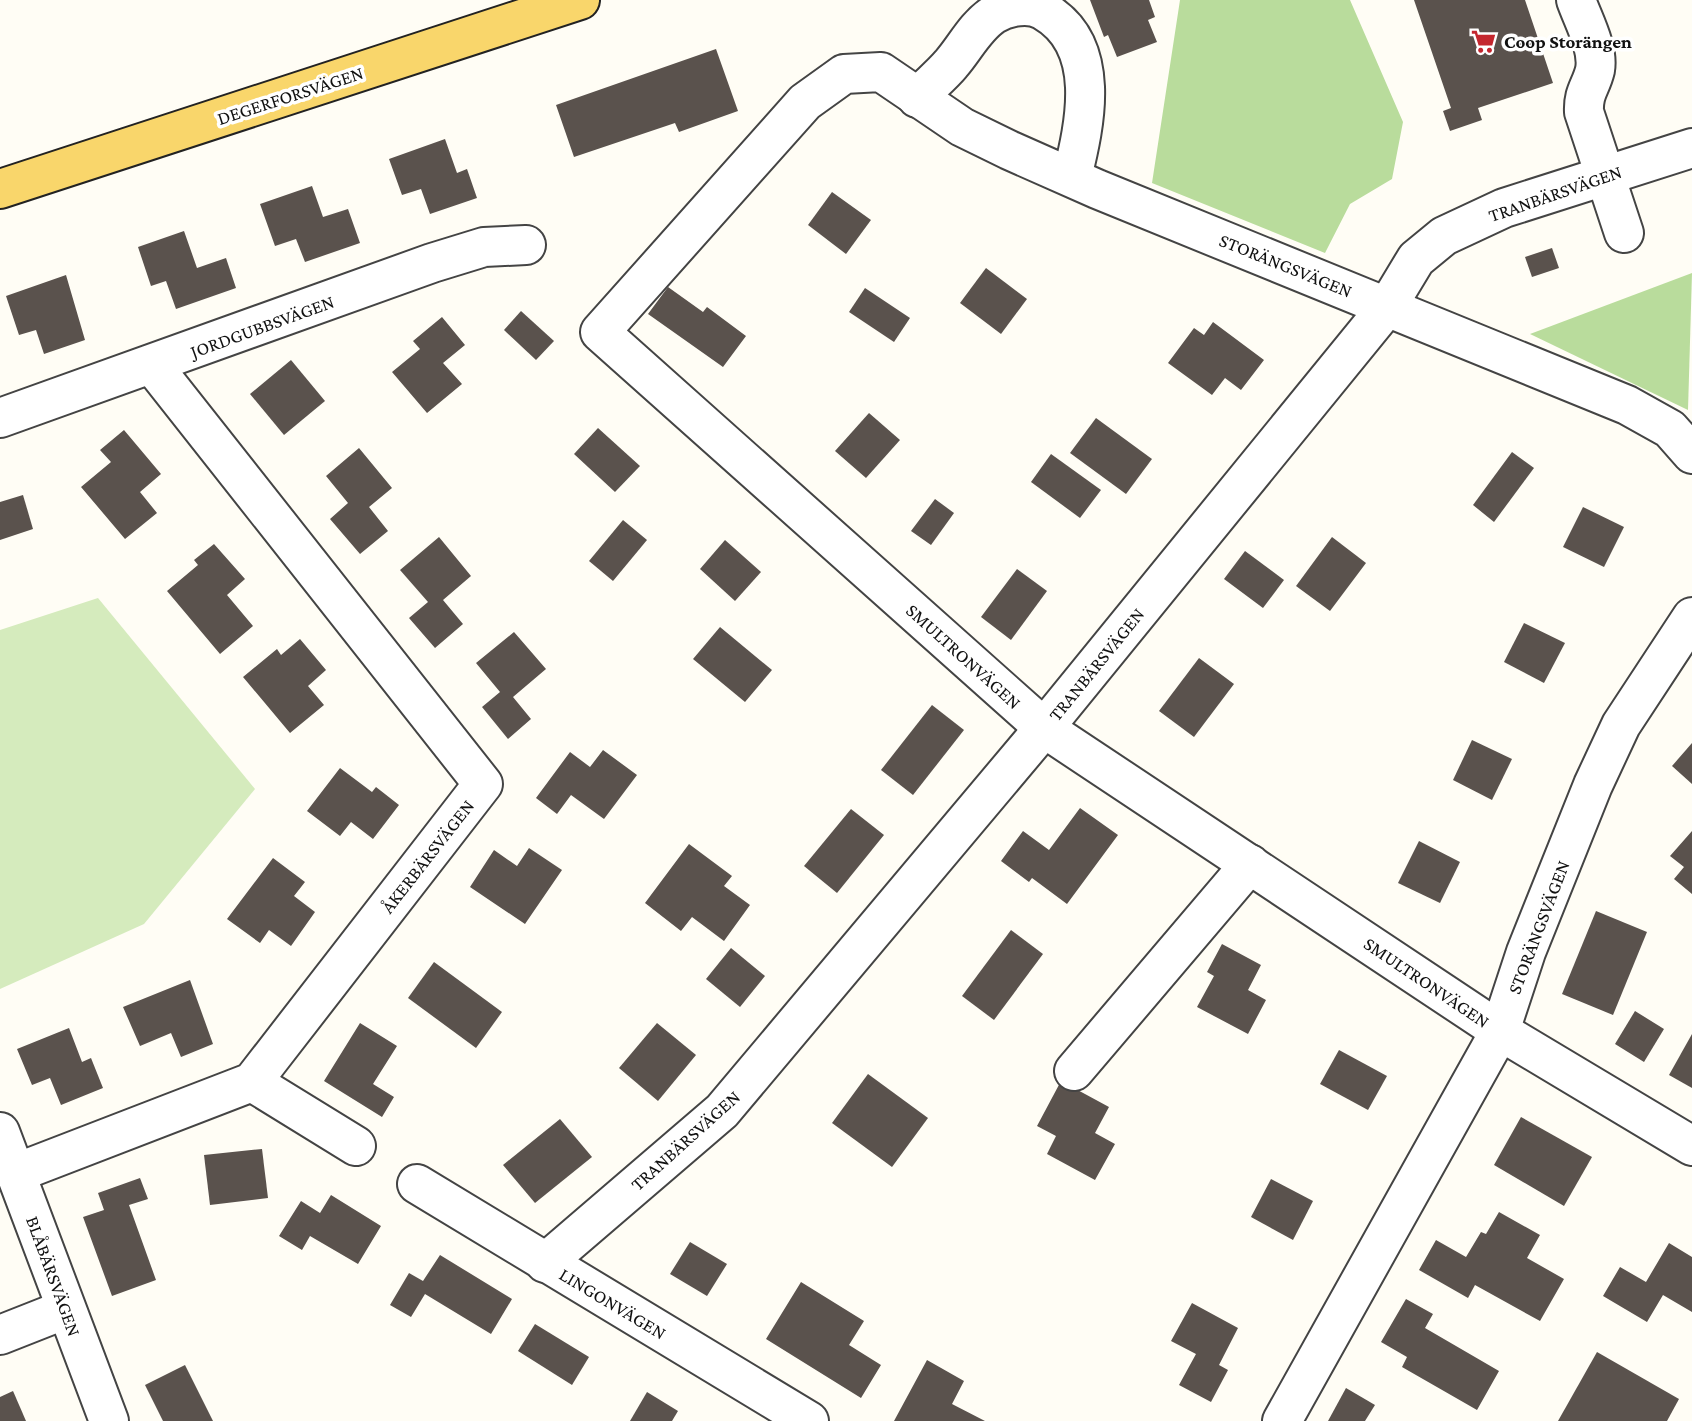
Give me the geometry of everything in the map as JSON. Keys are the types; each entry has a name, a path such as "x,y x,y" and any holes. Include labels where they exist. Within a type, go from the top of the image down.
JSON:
{"main road":[{"name":"DEGERFORSVÄGEN","path":"0,189 580,0"}],"street":[{"path":"1576,0 1593,46 1595,69 1583,97 1584,112 1623,233"},
{"path":"917,98 993,15 1012,7 1038,8 1055,17 1067,31 1083,65 1084,129 1072,177"},
{"name":"STORÄNGSVÄGEN","path":"881,72 962,127 1072,177 1628,405 1670,429 1692,454"},
{"name":"SMULTRONVÄGEN","path":"881,72 845,74 805,102 600,332 1044,728 1500,1031 1692,1146"},
{"name":"TRANBÄRSVÄGEN","path":"545,1262 722,1111 1044,728 1387,307 1416,259 1444,236 1504,208 1692,148"},
{"name":"JORDGUBBSVÄGEN","path":"0,418 153,366 432,263 484,247 526,245"},
{"name":"ÅKERBÄRSVÄGEN","path":"153,366 482,784 252,1082"},
{"name":"STORÄNGSVÄGEN","path":"1282,1421 1418,1184 1500,1031 1526,952 1593,786 1622,725 1692,617"},
{"path":"1074,1072 1250,864"},
{"path":"16,1173 252,1082 356,1146"},
{"name":"BLÅBÄRSVÄGEN","path":"0,1132 109,1421"},
{"name":"LINGONVÄGEN","path":"417,1184 809,1421"},
{"path":"0,1335 66,1309"}],"green space":[{"path":"1180,0 1350,0 1403,122 1392,179 1350,204 1325,253 1152,183"},
{"path":"1692,273 1688,410 1530,334"},
{"path":"98,598 255,789 144,924 0,989 0,630"}],"building":[{"path":"1090,0 1149,0 1155,17 1148,20 1157,42 1117,57 1108,35 1104,37"},
{"name":"Coop Storängen","path":"1414,0 1525,0 1553,83 1478,108 1482,120 1450,131 1443,111 1451,108"},
{"path":"716,49 738,111 679,132 675,123 574,157 556,105"},
{"path":"445,139 457,173 467,169 477,198 430,214 421,189 402,195 389,159"},
{"path":"312,186 323,217 348,209 360,243 305,262 296,239 275,246 260,204"},
{"path":"832,192 871,220 846,254 808,225"},
{"path":"184,231 197,268 226,258 236,288 176,309 166,281 151,286 138,247"},
{"path":"1552,248 1559,268 1532,277 1525,257"},
{"path":"986,268 1027,299 1001,334 960,303"},
{"path":"66,275 85,340 44,354 36,330 19,335 6,296"},
{"path":"668,287 703,312 707,307 746,336 723,367 648,314"},
{"path":"865,288 910,318 894,342 849,312"},
{"path":"521,311 554,341 536,360 504,330"},
{"path":"442,317 465,345 443,363 462,384 427,413 392,372 420,349 413,341"},
{"path":"1213,322 1264,360 1241,390 1225,378 1212,395 1168,363 1194,328 1204,335"},
{"path":"291,360 325,401 284,435 250,394"},
{"path":"869,413 900,440 866,478 835,451"},
{"path":"1096,418 1152,459 1126,494 1070,453"},
{"path":"598,428 640,466 615,492 574,454"},
{"path":"124,430 161,474 140,492 157,513 125,539 81,487 111,462 100,450"},
{"path":"359,448 392,488 369,507 388,531 360,554 330,519 348,503 326,476"},
{"path":"1512,452 1534,468 1494,522 1473,505"},
{"path":"1051,454 1101,490 1080,518 1031,482"},
{"path":"23,495 33,529 0,540 0,502"},
{"path":"935,499 954,513 931,545 911,531"},
{"path":"1583,507 1624,527 1604,567 1563,547"},
{"path":"623,520 647,540 613,581 589,561"},
{"path":"439,537 471,576 443,600 463,624 435,648 409,618 428,602 400,570"},
{"path":"1332,537 1366,563 1330,611 1296,586"},
{"path":"725,540 761,572 735,601 700,569"},
{"path":"214,544 245,579 227,595 253,626 220,654 167,591 198,565 194,560"},
{"path":"1245,551 1284,580 1263,608 1224,579"},
{"path":"1017,569 1047,591 1011,640 981,617"},
{"path":"1524,623 1565,643 1544,683 1504,662"},
{"path":"720,627 772,670 745,702 693,659"},
{"path":"514,632 546,669 513,697 531,719 508,739 482,707 500,692 476,663"},
{"path":"300,639 326,670 308,686 324,705 290,733 243,677 277,649 281,655"},
{"path":"1199,658 1234,684 1194,737 1159,711"},
{"path":"932,705 964,730 913,795 881,770"},
{"path":"1472,740 1512,759 1492,800 1453,780"},
{"path":"1692,743 1692,784 1672,766"},
{"path":"603,750 637,775 604,819 571,795 557,814 536,798 570,752 590,767"},
{"path":"340,768 372,792 376,787 399,805 373,839 351,822 340,836 307,811"},
{"path":"1080,808 1118,835 1067,904 1032,878 1029,882 1001,861 1023,831 1049,850"},
{"path":"851,809 884,835 837,893 804,866"},
{"path":"1692,831 1692,894 1674,879 1684,867 1670,856"},
{"path":"1419,841 1460,862 1440,903 1398,883"},
{"path":"689,844 732,876 724,886 750,905 724,941 692,917 681,931 645,903"},
{"path":"529,848 562,870 525,924 470,887 494,850 517,866"},
{"path":"273,858 305,882 294,896 315,912 291,946 269,930 260,943 227,919"},
{"path":"1596,911 1647,932 1613,1015 1562,994"},
{"path":"1011,930 1043,954 994,1020 962,996"},
{"path":"1222,944 1261,965 1248,990 1266,1000 1248,1034 1197,1007 1214,976 1207,972"},
{"path":"731,948 765,976 740,1007 706,979"},
{"path":"434,962 502,1012 476,1048 408,998"},
{"path":"190,980 213,1044 181,1057 171,1033 140,1046 123,1007"},
{"path":"1635,1011 1664,1029 1644,1062 1615,1044"},
{"path":"360,1023 397,1046 373,1084 394,1097 382,1117 324,1081"},
{"path":"657,1023 696,1055 658,1101 619,1068"},
{"path":"69,1028 82,1062 91,1058 103,1088 61,1105 50,1078 32,1085 17,1049"},
{"path":"1692,1034 1692,1088 1669,1075"},
{"path":"1339,1050 1387,1076 1368,1110 1320,1084"},
{"path":"868,1074 928,1118 892,1167 832,1123"},
{"path":"1061,1081 1109,1107 1095,1133 1115,1144 1095,1180 1047,1154 1056,1136 1037,1126"},
{"path":"1521,1117 1592,1157 1564,1206 1494,1165"},
{"path":"560,1119 592,1157 535,1203 503,1165"},
{"path":"262,1149 268,1198 210,1205 204,1155"},
{"path":"140,1178 148,1199 129,1205 156,1280 112,1296 83,1217 104,1210 98,1193"},
{"path":"1271,1179 1313,1201 1293,1240 1251,1217"},
{"path":"331,1195 381,1226 358,1264 310,1236 302,1250 279,1236 301,1201 320,1213"},
{"path":"1499,1212 1540,1235 1527,1258 1564,1279 1540,1321 1475,1285 1468,1298 1419,1270 1436,1240 1466,1257 1481,1232 1486,1234"},
{"path":"690,1242 727,1264 707,1296 670,1274"},
{"path":"1669,1243 1692,1257 1692,1312 1663,1295 1647,1322 1603,1296 1620,1267 1646,1282"},
{"path":"440,1255 512,1299 491,1334 425,1294 411,1317 390,1305 409,1273 423,1281"},
{"path":"801,1282 864,1321 849,1345 881,1365 861,1398 766,1339"},
{"path":"1406,1299 1433,1314 1425,1328 1499,1371 1477,1410 1402,1367 1407,1357 1381,1342"},
{"path":"1192,1303 1238,1328 1219,1365 1228,1370 1211,1402 1179,1385 1196,1354 1171,1341"},
{"path":"535,1324 589,1357 572,1385 518,1351"},
{"path":"1597,1352 1679,1399 1667,1421 1558,1421"},
{"path":"927,1360 964,1381 952,1404 985,1421 894,1421"},
{"path":"185,1365 213,1421 163,1421 145,1385"},
{"path":"1346,1388 1375,1405 1365,1421 1328,1421"},
{"path":"13,1391 26,1421 0,1421 0,1397"},
{"path":"647,1392 678,1411 672,1421 630,1421"}],"place":[{"name":"Coop Storängen","path":"1484,41"}]}
